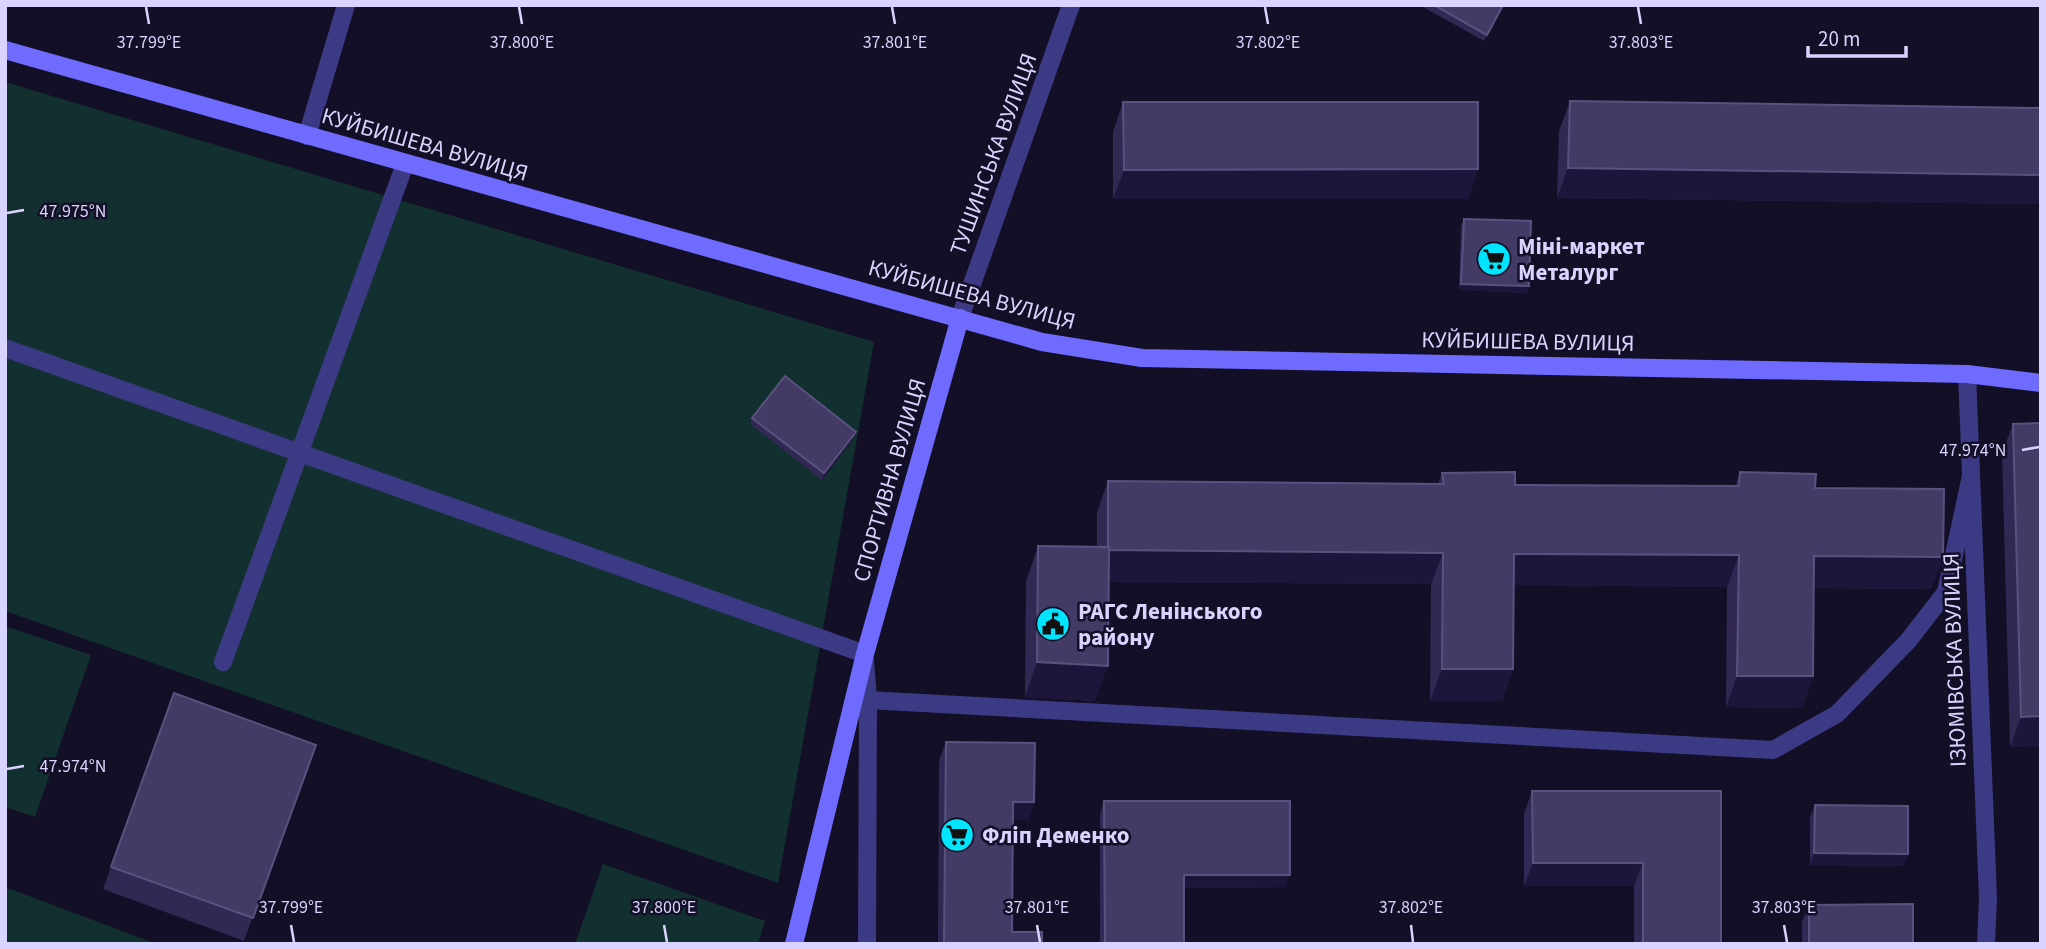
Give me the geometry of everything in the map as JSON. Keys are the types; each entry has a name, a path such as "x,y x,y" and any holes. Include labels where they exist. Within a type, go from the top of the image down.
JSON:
{"main road":[{"name":"КУЙБИШЕВА ВУЛИЦЯ","path":"5,50 1041,342 1143,358 1967,374 2041,383"},
{"name":"СПОРТИВНА ВУЛИЦЯ","path":"794,944 865,654 960,318"}],"street":[{"path":"307,136 346,5"},
{"name":"ТУШИНСЬКА ВУЛИЦЯ","path":"960,318 1072,5"},
{"path":"223,663 405,164"},
{"path":"5,348 865,654"},
{"name":"ІЗЮМІВСЬКА ВУЛИЦЯ","path":"1967,374 1988,898 1986,944"},
{"path":"868,700 1773,750 1837,714 1908,641 1946,592 1971,476"},
{"name":"СПОРТИВНА ВУЛИЦЯ","path":"865,654 868,700 867,944"}],"green space":[{"path":"5,82 874,342 778,883 5,611"},
{"path":"5,626 91,655 35,817 5,807"},
{"path":"603,864 765,921 758,944 575,944"},
{"path":"5,887 157,944 5,944"}],"building":[{"path":"1434,5 1503,5 1487,35"},
{"path":"1570,101 2041,108 2041,175 1568,168"},
{"path":"1123,102 1478,102 1478,169 1124,170"},
{"name":"Міні-маркет Металург","path":"1464,219 1531,221 1529,286 1461,284"},
{"path":"785,376 856,432 824,473 752,418"},
{"path":"2041,423 2041,716 2021,717 2013,424"},
{"path":"1515,472 1515,485 1739,486 1740,472 1816,474 1815,488 1944,489 1943,557 1814,556 1813,676 1737,676 1739,555 1514,554 1513,669 1442,669 1443,553 1109,550 1108,547 1108,481 1444,484 1442,473"},
{"path":"1038,546 1109,547 1108,666 1037,662"},
{"path":"174,693 316,745 253,918 111,867"},
{"path":"946,742 1035,743 1034,802 1013,802 1012,932 1042,932 1042,944 944,944"},
{"path":"1532,791 1721,791 1721,944 1643,944 1643,863 1533,863"},
{"path":"1104,801 1290,801 1290,875 1184,875 1184,944 1105,944"},
{"path":"1815,805 1908,806 1908,854 1814,853"},
{"path":"1913,904 1913,944 1809,944 1809,905"}],"place":[{"name":"Міні-маркет Металург","path":"1494,259"},
{"name":"РАГС Ленінського району","path":"1053,624"},
{"name":"Фліп Деменко","path":"957,835"}]}
